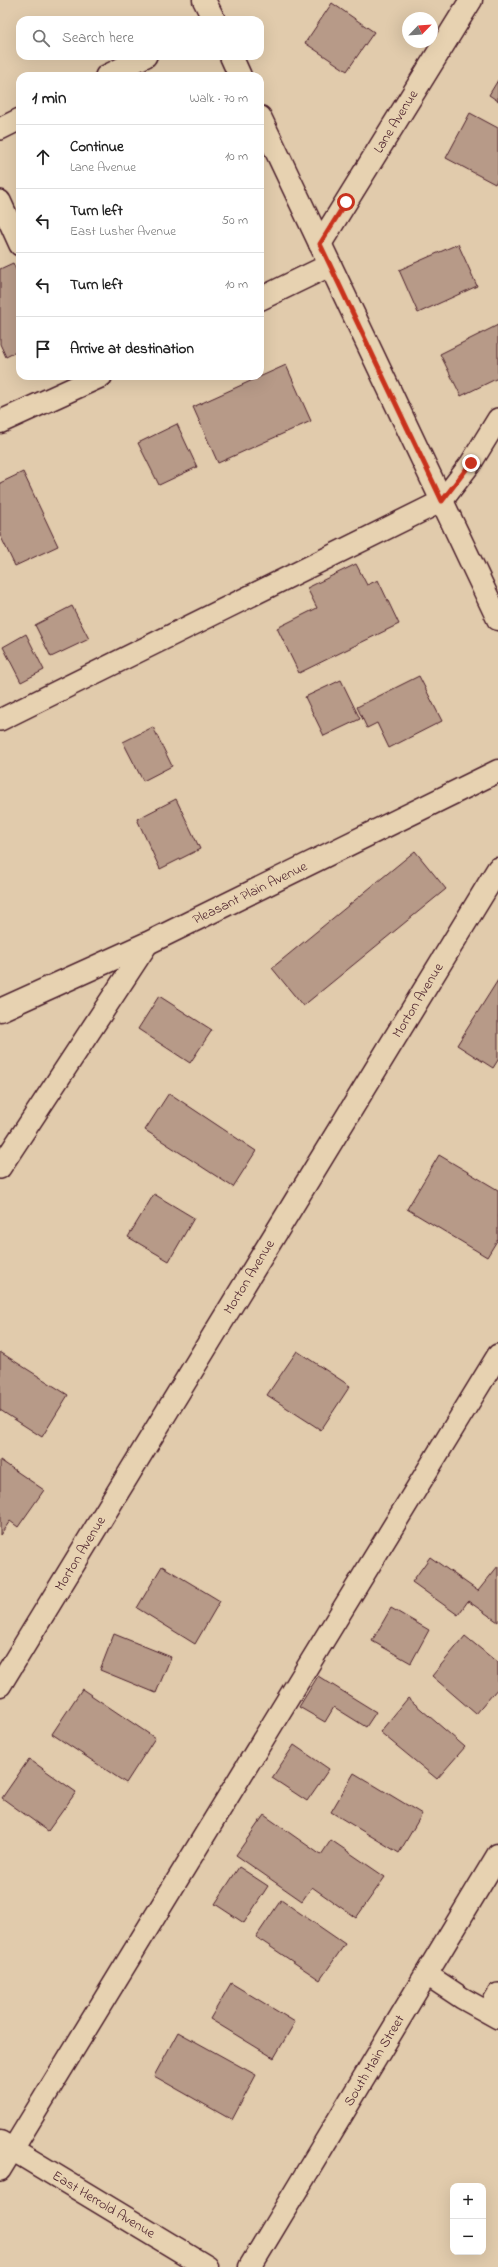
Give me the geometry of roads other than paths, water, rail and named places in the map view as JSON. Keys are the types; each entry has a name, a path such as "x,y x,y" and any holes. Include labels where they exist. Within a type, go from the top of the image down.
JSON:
{"street":[{"path":"204,0 212,16"},
{"name":"Lane Avenue","path":"320,244 472,0"},
{"path":"233,60 238,72"},
{"path":"264,126 498,619"},
{"path":"264,297 330,265"},
{"path":"0,422 86,380"},
{"name":"Pleasant Plain Avenue","path":"0,1010 148,943 498,771"},
{"name":"Morton Avenue","path":"0,1685 498,869"},
{"name":"South Main Street","path":"250,2267 498,1855"},
{"name":"East Herrold Avenue","path":"6,2146 207,2267"}],"lane":[{"path":"114,72 138,60"},
{"path":"0,129 16,121"},
{"path":"0,201 16,236"},
{"path":"0,720 442,501 471,463 498,419"},
{"path":"0,1168 148,943"},
{"path":"0,2170 6,2146 498,1355"},
{"path":"426,1974 462,1998 494,2008"}]}
